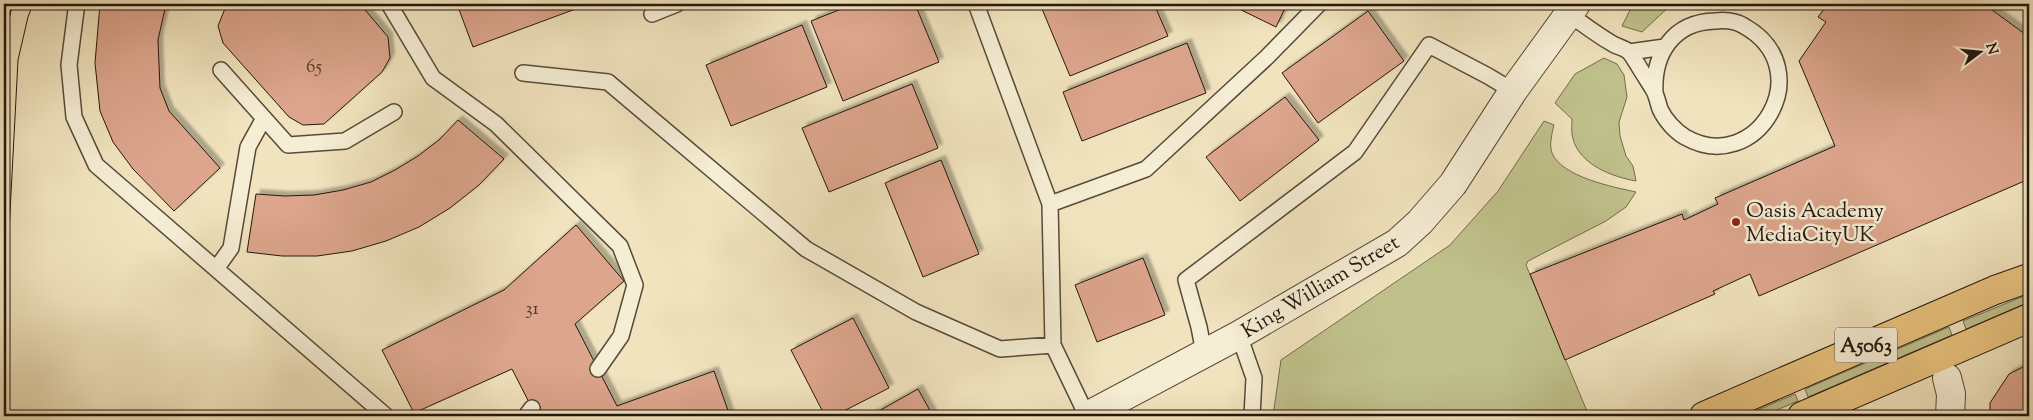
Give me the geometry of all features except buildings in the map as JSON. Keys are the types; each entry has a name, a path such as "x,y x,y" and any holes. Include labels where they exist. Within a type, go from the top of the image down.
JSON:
{"highway":[{"name":"A5063","path":"1704,416 1996,290 2029,278"},
{"name":"A5063","path":"1802,416 2029,318"}],"street":[{"name":"King William Street","path":"1087,416 1239,335 1397,243 1420,222 1454,184 1513,91 1572,9"},
{"path":"1947,378 1952,394 1950,416"}],"lane":[{"path":"78,4 69,65 74,117 96,165 386,416"},
{"path":"389,4 433,78 496,124 620,246 635,285 621,336 598,369"},
{"path":"652,14 677,4"},
{"path":"976,4 1050,204 1053,345 1087,416"},
{"path":"1050,204 1146,169 1267,57 1320,4"},
{"path":"1572,9 1613,44 1629,52 1655,93"},
{"path":"1723,20 1742,25 1758,35 1770,50 1777,67 1779,86 1776,104 1767,120 1754,133 1738,142 1720,146 1702,144 1685,137 1671,125 1660,110 1655,93 1654,77 1658,61 1665,47 1676,35 1690,26 1704,21 1723,20"},
{"path":"1204,353 1186,280 1355,152 1429,45 1513,91"},
{"path":"1629,52 1665,47"},
{"path":"221,70 288,145 345,141 394,112"},
{"path":"522,74 608,82 806,249 916,312 1000,349 1053,345"},
{"path":"216,269 231,248 248,147 264,118"},
{"path":"1239,335 1254,378 1252,416"}],"green space":[{"path":"1633,4 1672,4 1642,32 1622,26"},
{"path":"1604,58 1617,64 1624,75 1627,97 1619,122 1620,136 1626,156 1633,166 1636,181 1608,173 1590,163 1577,148 1573,139 1572,119 1555,103 1575,74"},
{"path":"1544,121 1554,125 1551,150 1566,169 1589,180 1636,192 1626,207 1606,221 1528,261 1526,265 1589,416 1273,416 1281,360 1450,245 1498,191"},
{"path":"2029,294 2029,302 1966,329 1963,321"},
{"path":"1949,327 1952,335 1808,397 1805,389"},
{"path":"1795,394 1798,401 1763,416 1744,416"}],"tram line":[{"path":"4,37 13,4"},
{"path":"4,261 9,232 18,60 33,4"}],"place":[{"name":"Oasis Academy MediaCityUK","path":"1736,222"}]}
